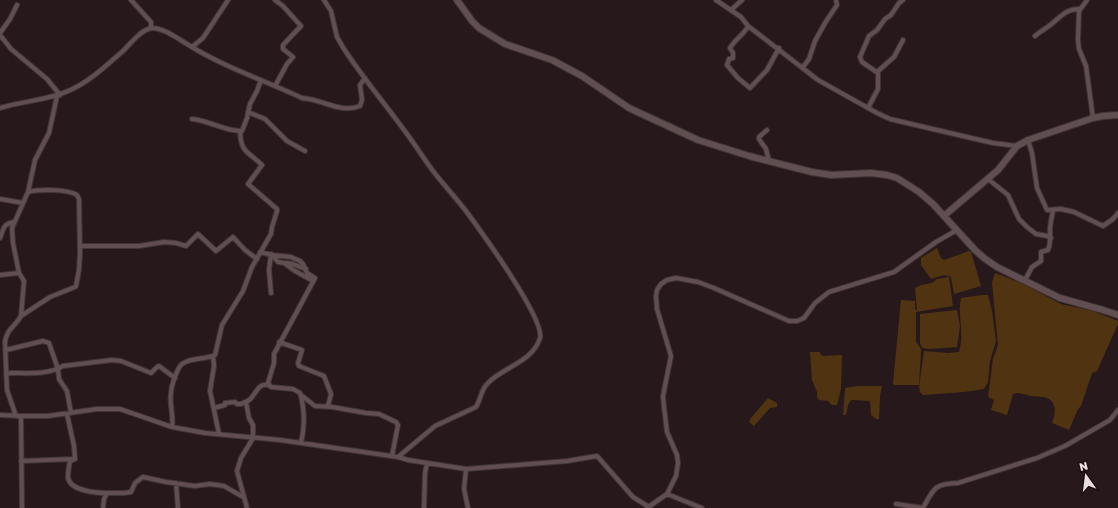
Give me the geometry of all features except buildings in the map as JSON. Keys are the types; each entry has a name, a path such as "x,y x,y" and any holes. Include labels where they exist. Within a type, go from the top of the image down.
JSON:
{"street":[{"path":"131,0 151,22 151,28"},
{"path":"192,47 203,38 228,0"},
{"path":"275,0 300,26 283,45 283,49 292,55 293,58 287,64 275,86"},
{"path":"324,0 328,5 334,19 337,37 347,54 434,172 466,212 526,300 539,330 540,337 536,348 524,359 498,374 487,384 484,387 476,406 435,426 398,457"},
{"path":"457,0 472,22 505,44 552,60 582,76 629,108 698,140 714,146 812,172 831,174 871,173 897,178 920,192 945,215 984,258 1060,298 1118,315"},
{"path":"716,0 741,17 748,26 779,48 818,80 890,119 993,143 1017,146"},
{"path":"731,10 742,0"},
{"path":"802,67 809,59 815,40 836,5 836,0"},
{"path":"877,72 862,62 860,57 869,36 877,30 903,0"},
{"path":"1086,0 1080,9 1078,40 1079,49 1086,66 1093,118"},
{"path":"17,5 0,34 11,49 47,79 59,95"},
{"path":"1035,36 1046,29 1058,17 1076,9 1080,9"},
{"path":"748,26 730,48 733,53 733,58 729,60 727,65 738,78 750,88 767,70 779,48"},
{"path":"0,108 59,95 80,85 102,70 142,32 151,28 163,30 209,57 302,98 342,108 353,109 362,104 360,85 364,78"},
{"path":"877,72 895,56 902,40"},
{"path":"868,108 878,89 877,72"},
{"path":"219,434 210,391 214,366 213,356 218,344 222,326 243,291 252,267 271,234 278,209 248,184 262,165 244,150 241,141 240,131 247,118 250,104 257,91 260,80"},
{"path":"21,316 24,281 19,274 11,233 14,222 28,192 34,160 49,133 59,95"},
{"path":"248,112 265,119 287,141 305,151"},
{"path":"945,215 998,170 1017,146 1028,140 1093,118 1118,115"},
{"path":"192,119 206,121 228,129 240,131"},
{"path":"767,130 759,137 759,139 766,149 769,161"},
{"path":"1028,140 1032,153 1037,188 1047,210 1074,212 1103,226 1113,219 1118,213"},
{"path":"988,179 1008,195 1020,219 1027,227 1036,234 1051,238"},
{"path":"22,508 18,416 7,390 6,334 21,316 50,297 76,286 79,270 80,246 78,211 79,199 77,195 59,191 35,190 28,192"},
{"path":"0,199 23,203"},
{"path":"1025,280 1032,267 1041,261 1041,252 1048,250 1051,238 1050,229 1053,210"},
{"path":"0,238 7,223 14,222"},
{"path":"0,415 18,416 69,413 97,409 120,409 172,427 392,456 466,469 567,461 597,456 633,497 648,507 667,494 676,476 678,463 672,440 667,432 664,407 663,396 671,356 658,310 656,296 660,284 667,280 676,278 693,281 714,288 789,321 798,320 804,318 815,303 829,292 894,272 936,242 957,230"},
{"path":"80,246 139,246 164,242 186,246 198,234 216,251 233,237 245,250 257,259"},
{"path":"260,252 294,258 303,264 307,273 315,278 279,342 274,354 274,363 268,382 269,385"},
{"path":"272,255 278,262 293,263 306,269"},
{"path":"271,293 269,270 272,255"},
{"path":"284,263 313,281"},
{"path":"0,276 19,274"},
{"path":"6,350 43,341 49,343 58,369 60,383 67,391 75,459"},
{"path":"279,342 302,350 298,366 324,376 331,394 328,406"},
{"path":"172,427 173,416 170,393 178,370 182,365 200,358 213,356"},
{"path":"6,374 47,372 63,366 112,360 121,361 149,372 159,366 175,378"},
{"path":"214,408 223,407 226,402 241,404 246,402 253,396 257,388 262,385 293,389 298,391 315,406 328,406 379,414 396,422 398,425 392,456"},
{"path":"301,395 304,415 304,432 301,443"},
{"path":"246,402 249,418 253,425 253,438 241,458 238,468 243,497 247,508"},
{"path":"896,504 923,508 930,495 938,486 944,484 958,484 1037,458 1065,446 1073,440 1085,435 1110,420 1118,410"},
{"path":"21,461 75,459"},
{"path":"75,459 70,461 68,478 75,488 98,493 131,492 135,483 143,477 156,481 195,486 210,484 224,486 243,497"},
{"path":"424,508 425,473 427,463"},
{"path":"466,469 464,489 468,508"},
{"path":"176,483 178,508"},
{"path":"103,508 104,499 107,493"},
{"path":"667,494 702,508"}],"shaded area":[{"path":"937,248 941,258 944,260 969,251 971,252 981,286 954,294 951,277 944,275 931,279 921,265 921,258"},
{"path":"995,273 1021,283 1061,304 1093,311 1118,321 1097,371 1092,373 1081,406 1078,409 1069,430 1052,423 1055,409 1053,403 1045,397 1015,393 1013,394 1007,415 991,410 994,400 988,397 993,359 998,345 992,282"},
{"path":"949,277 953,306 916,312 916,342 921,349 919,385 894,385 901,300 915,301 915,309 917,311 915,288 932,283 937,279"},
{"path":"988,295 996,341 990,361 988,382 984,389 923,395 920,392 919,387 924,351 948,353 959,352 961,345 961,298"},
{"path":"957,310 960,326 957,347 922,348 920,343 920,314"},
{"path":"810,352 820,352 823,356 842,355 841,389 837,405 832,405 828,401 819,400 817,397 817,392 812,380"},
{"path":"857,386 882,386 879,419 876,419 871,415 870,401 851,400 848,405 846,415 843,415 845,388"},
{"path":"768,398 777,403 777,407 770,408 754,426 749,422 751,418"}]}
